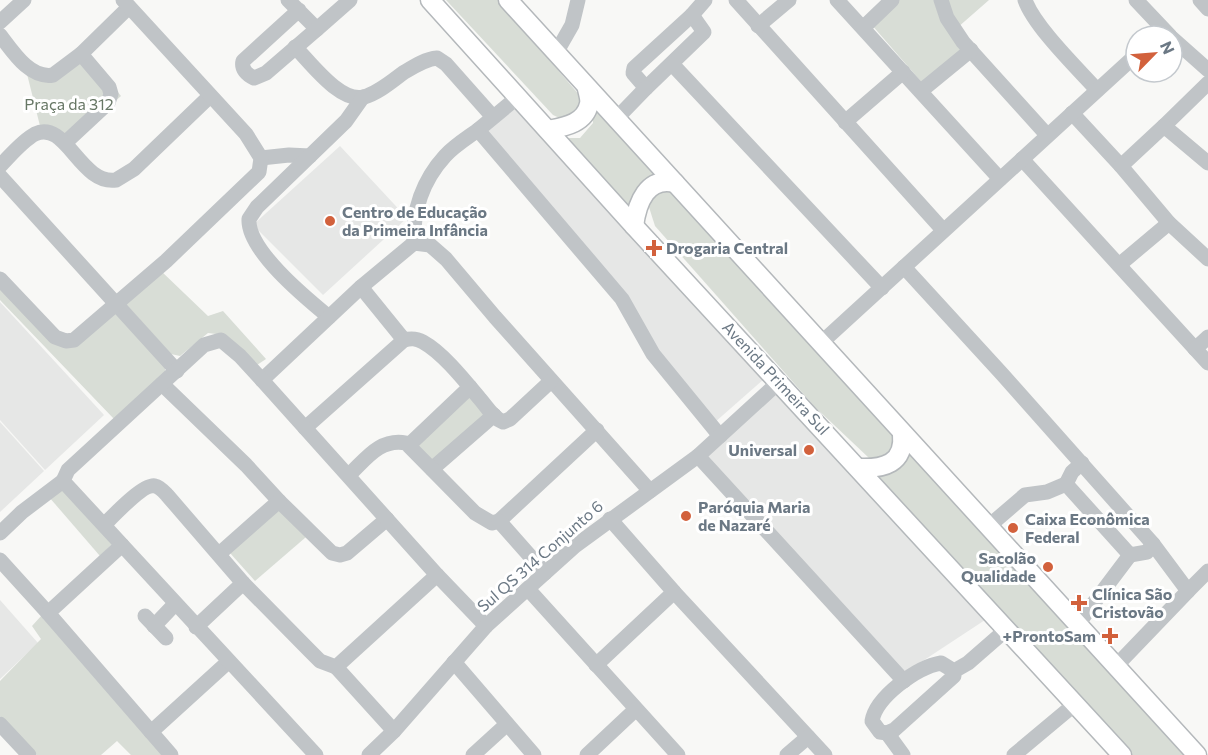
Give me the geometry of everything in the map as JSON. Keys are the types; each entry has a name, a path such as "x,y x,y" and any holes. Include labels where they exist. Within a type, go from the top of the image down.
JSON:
{"main road":[{"name":"Avenida Primeira Sul","path":"430,0 634,226 1122,755"},
{"path":"512,1 587,89 1197,755"},
{"path":"548,129 567,126 576,122 584,114 589,104 587,89"},
{"path":"634,226 638,202 648,189 653,185 668,181 675,183"},
{"path":"859,468 876,468 890,464 900,452 902,434"}],"street":[{"path":"0,22 24,0"},
{"path":"317,29 294,5 243,61 243,67 252,77 266,73 295,47 317,29 350,0"},
{"path":"556,53 572,25 578,0"},
{"path":"646,88 633,73 634,68 692,15 705,0"},
{"path":"735,0 944,230"},
{"path":"758,26 789,0"},
{"path":"837,0 1000,179"},
{"path":"864,27 892,0"},
{"path":"941,0 947,18 971,50 1047,135"},
{"path":"1025,0 1038,22 1097,90"},
{"path":"1136,0 1157,24"},
{"path":"1200,0 1208,9"},
{"path":"0,35 30,69 42,76 53,75 81,54 126,4 246,134 261,158 259,172 249,184 81,335 66,341 55,337 0,279"},
{"path":"616,119 704,33 692,15"},
{"path":"295,47 339,92 354,98 375,92 426,60 436,58 446,64 494,117"},
{"path":"921,92 971,50"},
{"path":"1184,50 1208,70"},
{"path":"64,142 111,98 109,87 81,54"},
{"path":"672,64 882,288"},
{"path":"821,343 1124,66"},
{"path":"845,122 903,72"},
{"path":"1121,166 1208,83"},
{"path":"0,166 25,141 45,131 64,142 86,168 98,178 116,180 134,169 210,96"},
{"path":"414,243 415,212 425,187 445,156 519,96"},
{"path":"329,317 273,266 252,238 248,224 250,215 256,207 346,121 363,97"},
{"path":"1072,113 1170,223 1208,259"},
{"path":"1164,126 1208,163"},
{"path":"478,130 622,299 653,354 720,436"},
{"path":"261,158 289,155 310,156"},
{"path":"1022,159 1208,363"},
{"path":"0,176 177,371"},
{"path":"1119,265 1170,223"},
{"path":"262,380 361,287 414,243 430,245 438,250 650,491"},
{"path":"904,267 1082,463 1153,544 1188,591"},
{"path":"361,287 404,340"},
{"path":"1195,349 1208,337"},
{"path":"305,428 404,340 414,338 436,352 500,421 508,421 551,381"},
{"path":"0,532 63,481 74,462 204,345 221,340 225,341 240,356 437,575 486,626"},
{"name":"Sul QS 314 Conjunto 6","path":"369,755 394,731 486,626 575,546 698,456 779,382"},
{"path":"162,384 246,465 327,550 337,555 351,551 387,519"},
{"path":"410,444 470,387"},
{"path":"432,469 494,415"},
{"path":"349,475 378,447 396,442 410,444 480,518 492,523 499,521 597,430"},
{"path":"698,456 904,681"},
{"path":"989,526 1025,495 1057,490 1066,484 1072,472 1082,463"},
{"path":"63,481 316,755"},
{"path":"1066,484 1130,555"},
{"path":"104,525 140,492 154,485 167,495 243,583 320,661 336,668 394,731"},
{"path":"219,554 279,501"},
{"path":"610,519 674,592 825,755"},
{"path":"499,521 545,573"},
{"path":"48,613 122,544"},
{"path":"1078,624 1130,555 1147,552 1153,544"},
{"path":"0,560 171,755"},
{"path":"1116,666 1208,571"},
{"path":"336,668 437,575"},
{"path":"196,627 243,583"},
{"path":"528,590 678,755"},
{"path":"596,665 674,592"},
{"path":"166,638 150,621 175,604"},
{"path":"954,671 945,664 935,664 904,681 873,712 872,721 880,732 887,733 894,730 941,689 954,676 954,671 975,657 1007,629"},
{"path":"151,732 228,662"},
{"path":"454,662 534,755"},
{"path":"1014,755 1075,704"},
{"path":"587,755 635,710"},
{"path":"0,724 29,755"},
{"path":"473,755 507,724"},
{"path":"887,733 903,755"},
{"path":"787,755 808,737"}],"shaded area":[{"path":"514,102 764,379 714,423 480,131"},
{"name":"Centro de Educação da Primeira Infância","path":"340,146 407,218 323,295 253,225"},
{"path":"0,302 104,415 45,470 0,420"},
{"path":"778,392 985,620 906,672 705,457"},
{"path":"0,422 44,471 0,512"},
{"path":"0,600 38,643 0,679"}],"green space":[{"path":"446,0 498,0 581,97 579,109 564,120 553,115"},
{"path":"898,0 989,0 957,28 971,47 925,86 871,24"},
{"name":"Praça da 312","path":"88,56 121,96 73,139 41,130 26,70 40,77"},
{"path":"593,106 662,177 649,180 640,186 630,208 565,138 580,138 593,123"},
{"path":"673,192 895,436 895,448 879,459 869,458 815,407 655,226 648,204 652,195"},
{"path":"160,270 208,316 223,311 266,359 257,365 224,335 208,333 180,356 171,354 123,301"},
{"path":"0,283 56,345 116,313 165,365 165,374 114,419 0,300"},
{"path":"471,390 493,415 432,466 413,444"},
{"path":"909,443 1185,755 1131,755 871,472"},
{"path":"61,486 112,544 100,556 49,497"},
{"path":"287,502 313,531 255,581 230,553"},
{"path":"42,615 167,755 131,755 117,741 101,755 37,755 0,716 0,681 41,639 32,626"}],"place":[{"name":"Centro de Educação da Primeira Infância","path":"330,221"},
{"name":"Drogaria Central","path":"654,248"},
{"name":"Universal","path":"809,450"},
{"name":"Paróquia Maria de Nazaré","path":"686,516"},
{"name":"Caixa Econômica Federal","path":"1013,528"},
{"name":"Sacolão Qualidade","path":"1048,567"},
{"name":"Clínica São Cristovão","path":"1079,603"},
{"name":"+ProntoSam","path":"1110,636"}]}
